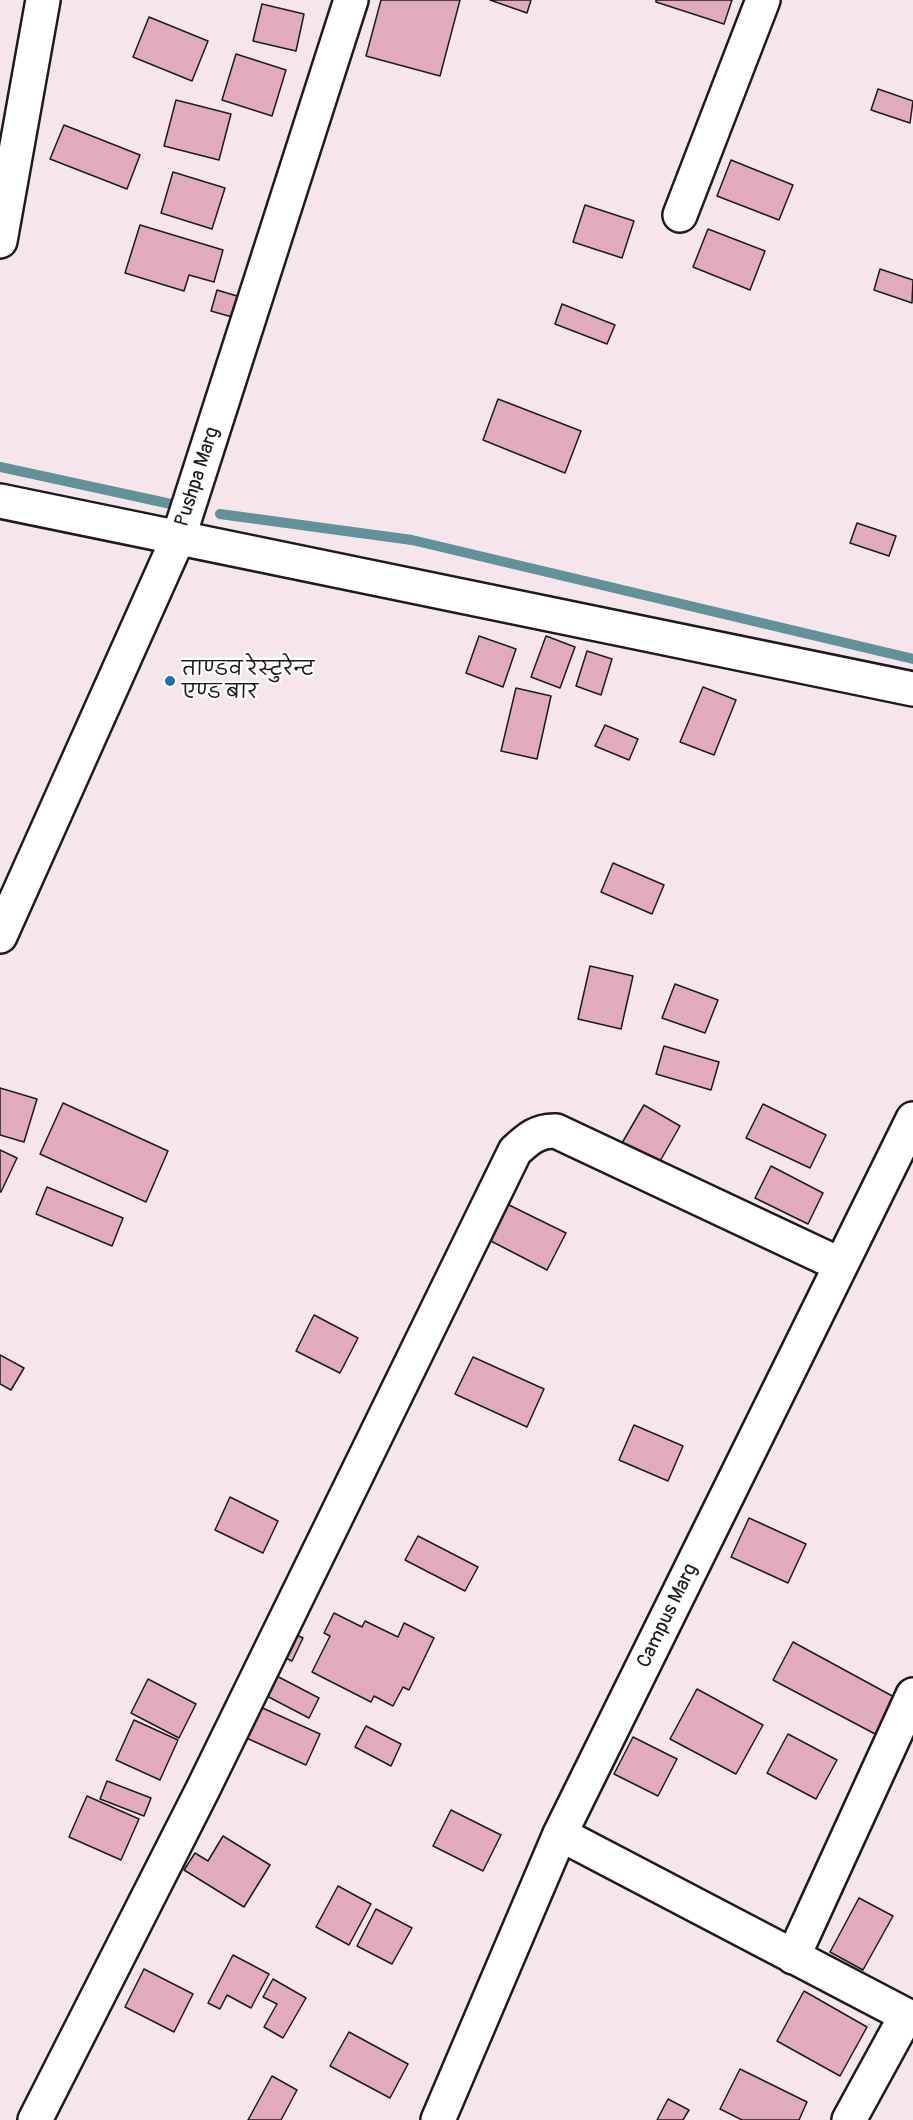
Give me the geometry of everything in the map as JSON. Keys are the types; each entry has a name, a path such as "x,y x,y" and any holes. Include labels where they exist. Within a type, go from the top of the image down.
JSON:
{"street":[{"path":"0,241 44,0"},
{"name":"Pushpa Marg","path":"0,936 179,536 351,0"},
{"path":"680,215 763,0"},
{"path":"0,501 179,536 913,689"},
{"name":"Campus Marg","path":"438,2120 560,1834 913,1119"},
{"path":"35,2120 202,1791 515,1151 531,1137 545,1130 556,1131 841,1265"},
{"path":"793,1956 913,1695"},
{"path":"560,1834 910,2017 849,2120"}],"building":[{"path":"381,0 460,0 440,76 366,56"},
{"path":"490,0 531,0 527,13"},
{"path":"656,0 732,0 724,24 656,2"},
{"path":"262,4 304,14 296,51 253,41"},
{"path":"149,17 208,41 192,81 133,57"},
{"path":"236,54 286,70 272,116 222,100"},
{"path":"878,89 913,101 910,123 871,110"},
{"path":"176,100 231,114 219,160 164,146"},
{"path":"64,125 140,155 127,189 50,159"},
{"path":"731,160 793,185 779,220 717,196"},
{"path":"173,172 225,188 212,229 161,213"},
{"path":"585,205 634,221 622,258 573,242"},
{"path":"140,225 223,250 214,282 189,275 184,291 125,273"},
{"path":"708,229 765,251 750,290 693,267"},
{"path":"880,269 913,280 912,303 874,290"},
{"path":"217,290 237,296 232,317 211,311"},
{"path":"562,304 615,325 607,344 555,324"},
{"path":"498,399 581,431 565,473 483,440"},
{"path":"857,523 896,536 889,556 850,543"},
{"path":"479,636 516,649 503,687 466,673"},
{"path":"546,636 575,647 560,688 531,677"},
{"path":"587,651 612,659 601,695 576,686"},
{"path":"703,687 736,700 714,755 680,742"},
{"path":"516,688 551,696 537,759 501,751"},
{"path":"605,725 638,739 629,760 595,746"},
{"path":"613,863 664,885 652,914 601,892"},
{"path":"590,966 633,976 621,1029 578,1019"},
{"path":"675,984 718,1000 705,1033 662,1018"},
{"path":"664,1046 719,1062 711,1090 656,1074"},
{"path":"0,1088 37,1099 24,1142 0,1135"},
{"path":"63,1103 168,1151 146,1202 40,1154"},
{"path":"763,1104 826,1135 810,1168 746,1138"},
{"path":"644,1105 680,1126 659,1163 622,1143"},
{"path":"0,1150 17,1158 1,1192 0,1192"},
{"path":"771,1166 823,1193 808,1224 755,1198"},
{"path":"47,1187 123,1218 112,1246 36,1214"},
{"path":"507,1204 566,1233 547,1270 489,1240"},
{"path":"314,1315 358,1338 340,1373 296,1351"},
{"path":"0,1355 24,1368 11,1390 0,1384"},
{"path":"473,1357 544,1389 527,1427 455,1394"},
{"path":"634,1425 683,1446 668,1481 619,1460"},
{"path":"230,1497 278,1521 263,1553 215,1530"},
{"path":"749,1518 806,1544 788,1583 731,1557"},
{"path":"418,1536 478,1567 465,1591 405,1560"},
{"path":"334,1613 362,1627 365,1621 398,1637 404,1623 434,1638 409,1690 403,1687 393,1706 374,1696 371,1702 312,1672 330,1636 324,1633"},
{"path":"290,1632 303,1638 292,1661 279,1655"},
{"path":"793,1642 896,1698 877,1735 773,1680"},
{"path":"271,1673 319,1698 309,1718 261,1693"},
{"path":"148,1679 196,1704 179,1738 131,1713"},
{"path":"697,1689 763,1725 736,1774 670,1739"},
{"path":"256,1705 320,1734 306,1765 242,1736"},
{"path":"134,1720 178,1740 160,1780 116,1760"},
{"path":"366,1726 401,1744 391,1766 355,1747"},
{"path":"788,1734 837,1760 816,1799 767,1773"},
{"path":"633,1737 677,1759 658,1796 614,1774"},
{"path":"107,1781 151,1798 144,1816 100,1799"},
{"path":"87,1796 139,1819 121,1860 69,1837"},
{"path":"451,1810 501,1835 483,1871 433,1846"},
{"path":"223,1836 270,1865 244,1907 184,1870 195,1853 208,1861"},
{"path":"338,1886 371,1904 349,1945 316,1927"},
{"path":"859,1898 893,1916 863,1970 830,1952"},
{"path":"376,1909 412,1928 392,1964 357,1946"},
{"path":"233,1955 269,1974 251,2008 227,1995 220,2009 208,2003"},
{"path":"144,1969 193,1994 174,2032 125,2007"},
{"path":"273,1979 306,1998 283,2038 264,2027 277,2004 263,1997"},
{"path":"804,1991 867,2027 840,2076 777,2041"},
{"path":"349,2032 408,2064 390,2098 330,2066"},
{"path":"740,2069 807,2102 799,2120 742,2120 720,2109"},
{"path":"272,2076 297,2090 281,2120 248,2120"},
{"path":"668,2099 689,2110 683,2120 657,2120"}],"waterway":[{"path":"0,467 171,504"},
{"path":"220,514 412,540 913,659"}],"place":[{"name":"ताण्डव रेस्टुरेन्ट एण्ड बार","path":"170,681"}]}
